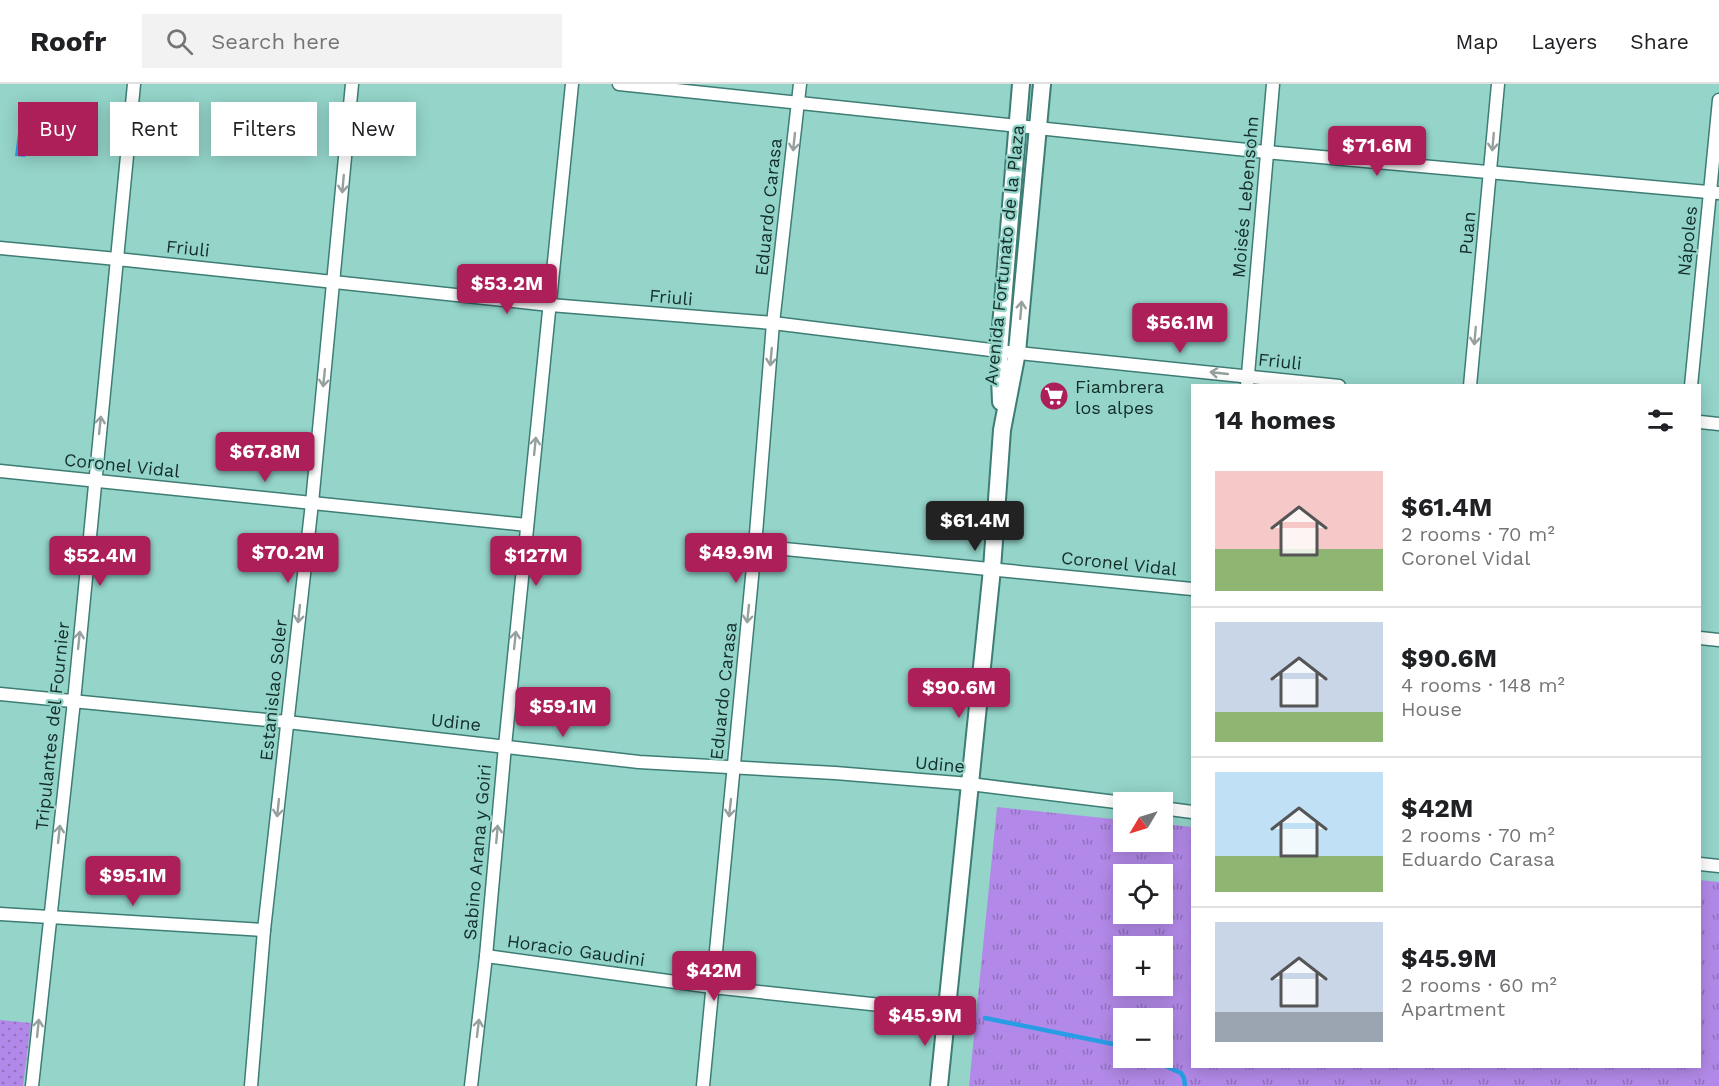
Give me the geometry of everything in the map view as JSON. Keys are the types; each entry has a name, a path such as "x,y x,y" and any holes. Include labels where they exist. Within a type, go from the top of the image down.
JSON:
{"main road":[{"name":"Avenida Fortunato de la Plaza","path":"939,1086 992,568 1002,429 999,351 1022,84"},
{"name":"Avenida Fortunato de la Plaza","path":"1002,429 1017,352 1042,84"}],"street":[{"name":"Tripulantes del Fournier","path":"32,1086 74,701 134,84"},
{"name":"Estanislao Soler","path":"251,1086 264,930 312,503 352,84"},
{"name":"Sabino Arana y Goiri","path":"471,1086 486,956 572,84"},
{"path":"620,84 1266,152 1715,193"},
{"name":"Eduardo Carasa","path":"703,1086 755,546 773,323 800,84"},
{"name":"Moisés Lebensohn","path":"1248,381 1273,84"},
{"name":"Puan","path":"1470,384 1498,84"},
{"name":"Nápoles","path":"1691,384 1715,193 1719,100"},
{"name":"Friuli","path":"0,248 550,305 773,323 1248,381 1303,384"},
{"path":"1701,422 1719,424"},
{"name":"Coronel Vidal","path":"0,471 527,525"},
{"name":"Coronel Vidal","path":"755,546 1191,589"},
{"path":"1701,638 1719,640"},
{"name":"Udine","path":"0,694 287,722 639,762 835,772 970,784 1113,802"},
{"path":"1173,809 1191,812"},
{"path":"1701,864 1719,866"},
{"path":"0,914 264,930"},
{"name":"Horacio Gaudini","path":"486,956 712,987 946,1012"}],"green space":[{"path":"997,807 1113,819 1113,852 1173,852 1173,825 1191,827 1191,1068 1701,1068 1701,880 1719,882 1719,1086 969,1086"},
{"path":"0,1020 31,1023 23,1086 0,1086"}],"water":[{"path":"18,133 18,156 25,156 25,157 15,156"}],"waterway":[{"path":"985,1018 1113,1044"},
{"path":"1170,1068 1181,1073 1185,1086"}],"place":[{"name":"Fiambrera los alpes","path":"1054,396"}]}
